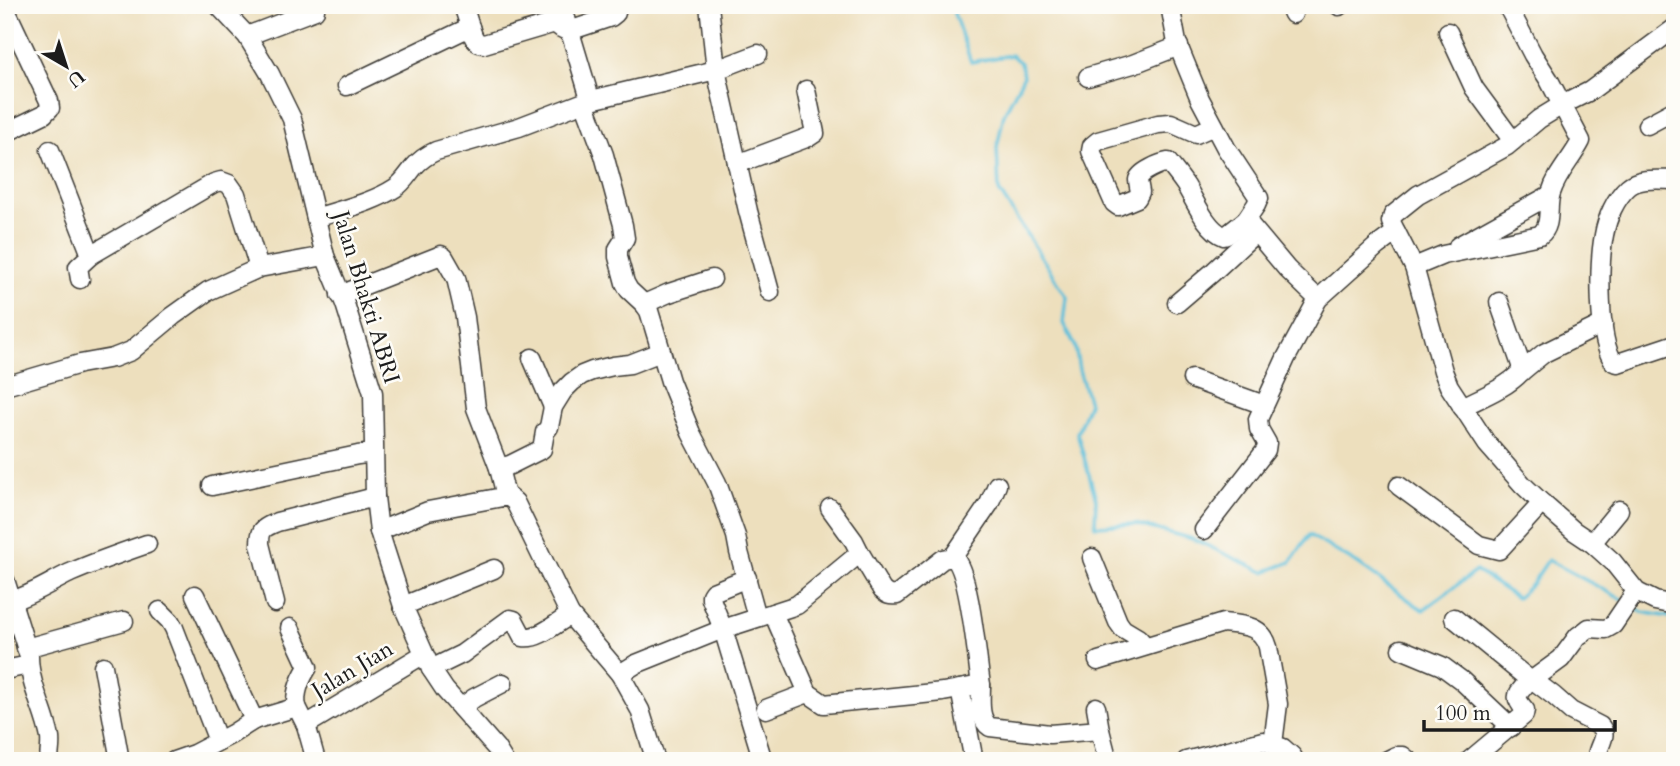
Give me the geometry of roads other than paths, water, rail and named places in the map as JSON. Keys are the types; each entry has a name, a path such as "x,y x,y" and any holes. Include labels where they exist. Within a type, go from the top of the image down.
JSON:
{"street":[{"name":"Jalan Bhakti ABRI","path":"218,5 247,36 270,74 292,119 325,256 345,304 373,393 374,497 379,530 403,606 428,661 445,690 496,748 504,761"},
{"path":"463,5 474,40 479,44 611,17 616,13 617,5"},
{"path":"549,5 562,27 589,95 586,107 604,155 623,225 625,238 618,250 618,257 625,283 645,304 652,318 661,352 691,433 717,483 736,536 747,578 808,693 824,704 981,685"},
{"path":"562,5 562,27"},
{"path":"709,5 716,70 770,292"},
{"path":"1443,255 1545,232 1548,226 1550,195 1559,173 1581,141 1507,5"},
{"path":"1172,6 1179,46 1200,99 1226,148 1259,198 1250,226 1212,273 1177,303"},
{"path":"5,8 50,108 44,114 5,133"},
{"path":"247,36 315,9"},
{"path":"347,86 470,27"},
{"path":"1631,598 1613,562 1542,503 1487,444 1462,407 1443,372 1414,267 1391,222 1393,215 1418,195 1496,153 1539,119 1590,91 1675,28"},
{"path":"1448,32 1474,88 1513,141"},
{"path":"1088,76 1133,64 1179,46"},
{"path":"316,218 394,189 426,155 436,151 519,127 587,100 716,70 758,54"},
{"path":"737,164 816,133 806,90"},
{"path":"1647,125 1675,110"},
{"path":"1214,126 1196,134 1171,123 1158,124 1098,141 1091,151 1114,203 1118,206 1137,198 1140,192 1140,175 1163,162 1168,162 1211,226 1220,235 1224,236 1250,226"},
{"path":"51,150 90,255"},
{"path":"1675,180 1639,181 1630,185 1611,210 1604,235 1601,286 1603,324 1609,354 1614,362 1675,344"},
{"path":"80,279 78,267 90,255 221,181 234,190 259,268"},
{"path":"1414,267 1443,255 1550,195"},
{"path":"1250,226 1287,269 1318,299"},
{"path":"1204,530 1266,450 1267,443 1258,429 1258,419 1318,299 1396,232"},
{"path":"340,295 441,255 444,257 456,278 476,408 499,468 506,496"},
{"path":"6,383 113,358 131,351 208,291 259,268 325,256"},
{"path":"645,304 712,279"},
{"path":"1499,302 1521,372"},
{"path":"1462,407 1516,377 1544,353 1603,324"},
{"path":"499,468 542,449 553,407 567,387 582,375 637,362 661,352"},
{"path":"532,358 553,407"},
{"path":"1192,379 1264,405"},
{"path":"212,486 373,453"},
{"path":"830,508 854,541 882,590 891,596 943,559 953,557 989,504 998,485"},
{"path":"1399,486 1479,545 1499,550 1542,503"},
{"path":"379,530 429,511 506,496 516,502 570,615 620,674 640,710 656,761"},
{"path":"275,604 260,544 260,534 264,528 277,522 374,497"},
{"path":"1592,543 1619,510"},
{"path":"49,761 49,737 8,593 31,594 68,574 147,544"},
{"path":"620,674 636,664 723,629 797,605 860,553"},
{"path":"953,557 958,562 969,600 981,685 982,719 986,725 1050,734 1100,730"},
{"path":"1093,558 1118,622 1145,646"},
{"path":"403,606 494,569"},
{"path":"747,578 718,589 711,595 711,599 723,629 763,761"},
{"path":"195,595 254,720"},
{"path":"1631,598 1675,605"},
{"path":"1469,761 1525,713 1516,698 1531,680 1561,659 1578,636 1589,628 1606,629 1613,625 1631,598"},
{"path":"160,611 174,628 218,741"},
{"name":"Jalan Jian","path":"306,725 428,661 462,654 512,618 521,635 529,638 570,615"},
{"path":"1454,618 1571,711 1600,726 1604,730 1597,756 1601,761"},
{"path":"5,670 28,657 124,621"},
{"path":"1098,661 1223,623 1260,631 1268,647 1278,704 1273,744"},
{"path":"290,628 308,667 295,698 306,725 314,760"},
{"path":"1401,649 1442,666 1511,727"},
{"path":"103,666 120,761"},
{"path":"461,708 474,698 503,684"},
{"path":"960,689 974,761"},
{"path":"766,709 808,693"},
{"path":"174,761 194,754 254,720 297,707"},
{"path":"1096,707 1108,761"},
{"path":"1186,761 1263,741 1283,748 1295,761"},
{"path":"1386,761 1396,756 1403,756 1409,761"}],"waterway":[{"path":"951,5 971,62 1011,55 1021,63 1023,77 1004,114 997,147 999,191 1067,297 1064,323 1075,346 1089,403 1077,433 1096,499 1095,526 1135,524 1193,539 1264,572 1291,562 1309,535 1358,564 1423,610 1476,571 1517,598 1532,584 1548,560 1623,600"},
{"path":"1633,606 1642,612 1675,618"}]}
